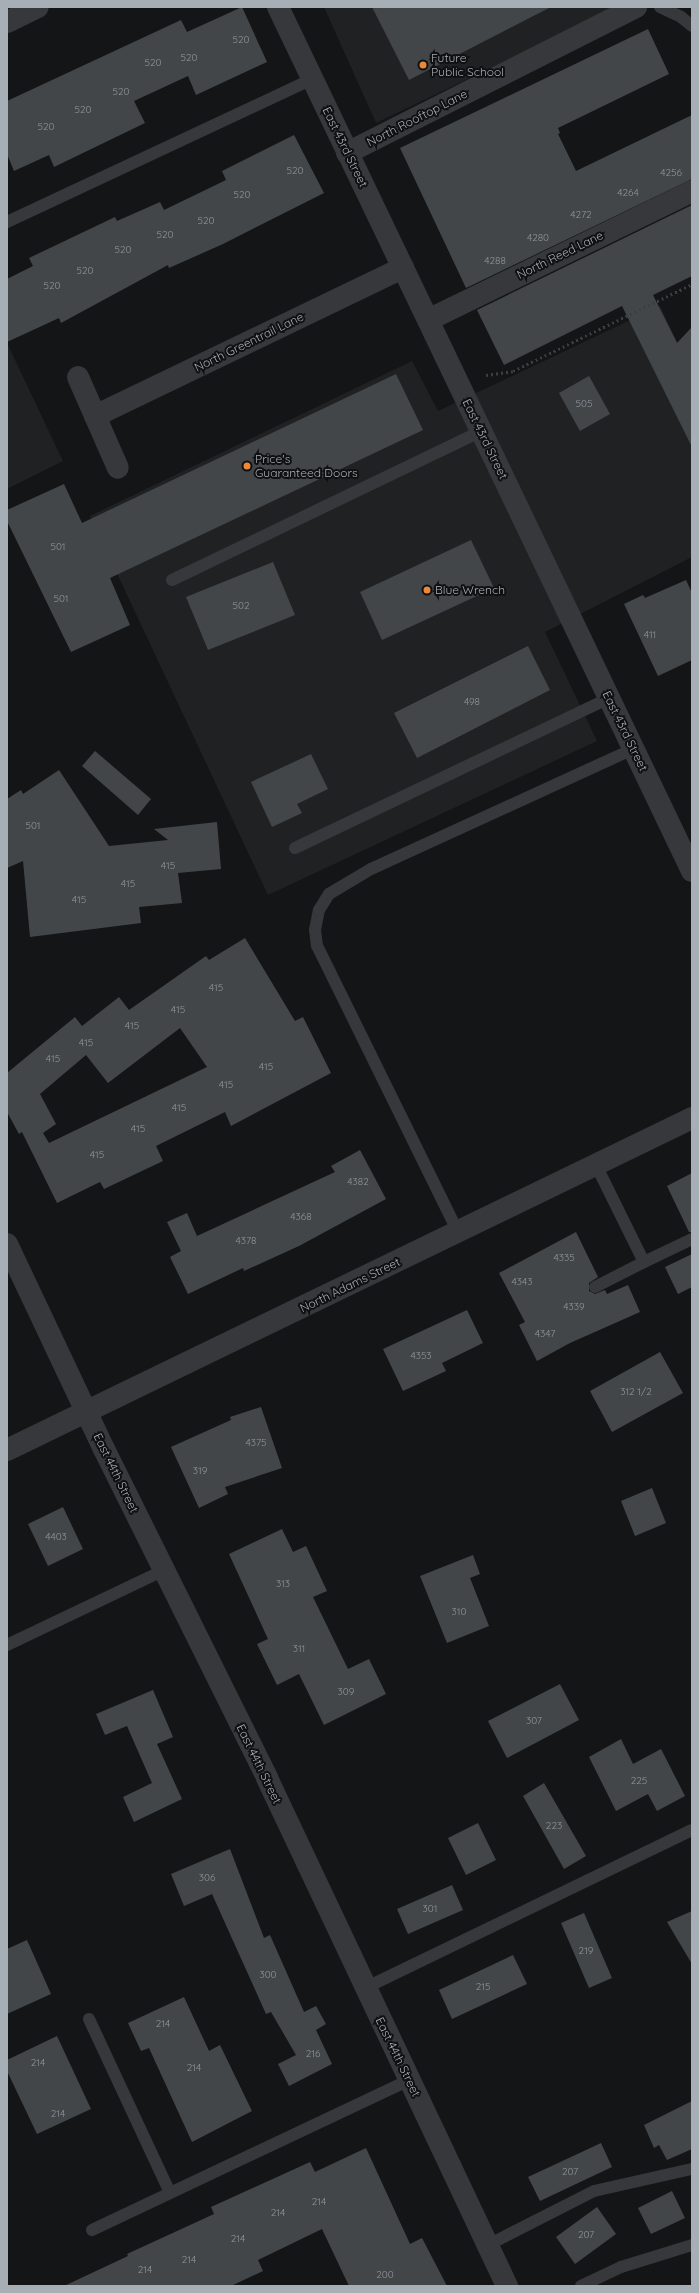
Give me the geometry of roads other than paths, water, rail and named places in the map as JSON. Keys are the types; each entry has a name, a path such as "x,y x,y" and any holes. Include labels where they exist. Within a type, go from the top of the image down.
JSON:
{"street":[{"path":"7,22 38,7"},
{"name":"East 43rd Street","path":"278,7 692,871"},
{"name":"North Rooftop Lane","path":"348,154 636,7"},
{"name":"North Reed Lane","path":"428,320 692,191"},
{"name":"North Greentrail Lane","path":"95,416 403,268"},
{"path":"78,377 118,468"},
{"name":"North Adams Street","path":"7,1450 692,1118"},
{"name":"East 44th Street","path":"7,1244 86,1412 267,1778 364,1988 507,2286"}],"lane":[{"path":"660,7 681,17 692,26"},
{"path":"7,222 312,79"},
{"path":"172,580 481,431"},
{"path":"295,848 609,698"},
{"path":"458,1232 318,946 315,930 319,910 329,894 371,869 633,749"},
{"path":"596,1165 644,1262"},
{"path":"595,1287 692,1239"},
{"path":"7,1645 164,1570"},
{"path":"364,1988 692,1830"},
{"path":"89,2019 170,2193"},
{"path":"92,2230 409,2080"},
{"path":"488,2245 594,2191 692,2169"},
{"path":"581,2286 621,2267 692,2245"}],"place":[{"name":"Future Public School","path":"423,65"},
{"name":"Price's Guaranteed Doors","path":"247,466"},
{"name":"Blue Wrench","path":"427,590"}]}
